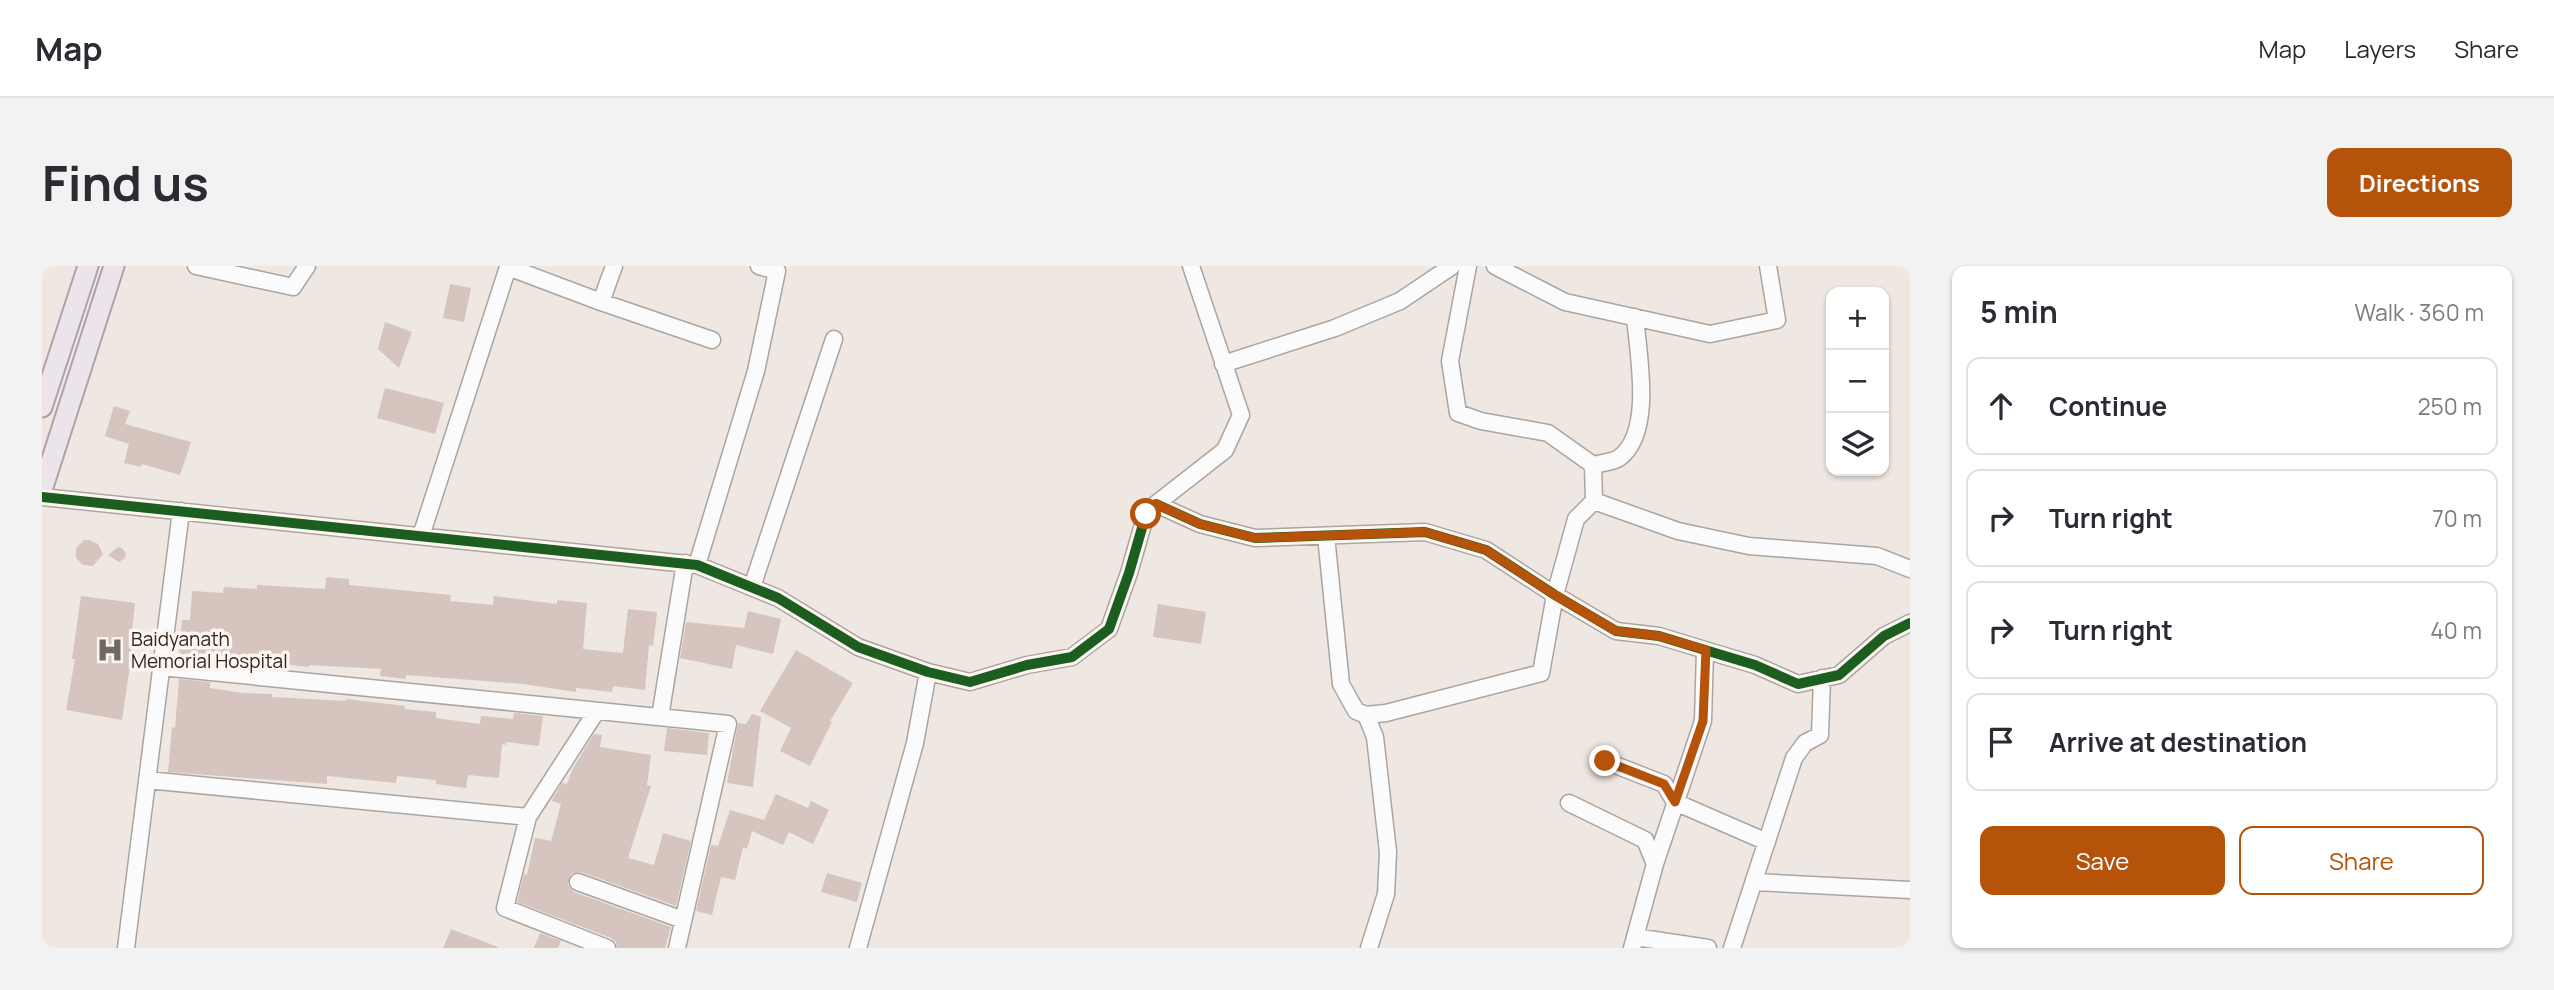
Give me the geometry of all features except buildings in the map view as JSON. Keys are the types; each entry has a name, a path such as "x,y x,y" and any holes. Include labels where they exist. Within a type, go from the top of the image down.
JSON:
{"main road":[{"path":"42,407 88,266"},
{"path":"42,490 114,266"},
{"path":"64,343 87,349"}],"street":[{"path":"196,266 293,287 307,266"},
{"path":"601,302 614,266"},
{"path":"660,717 691,564 756,371 777,271 758,266"},
{"path":"42,497 691,564 778,598 858,647 928,672 970,682 1027,664 1072,657 1109,629 1146,514 1226,450 1241,415 1191,266"},
{"path":"1223,363 1346,324 1400,301 1452,266"},
{"path":"1468,266 1450,361 1458,413 1480,421 1548,433 1593,465"},
{"path":"1496,266 1565,302 1710,334 1777,320 1768,266"},
{"path":"421,536 508,267 712,340"},
{"path":"1593,465 1619,458 1636,437 1641,406 1635,317"},
{"path":"752,587 834,339"},
{"path":"1326,536 1341,684 1356,711 1366,715 1386,713 1541,673 1555,595 1576,519 1594,501 1593,465"},
{"path":"1594,501 1690,534 1749,547 1877,556 1910,569"},
{"path":"1156,504 1200,524 1255,538 1425,532 1486,550 1616,631 1659,636 1755,664 1798,684 1839,675 1884,636 1910,623"},
{"path":"126,948 181,511"},
{"path":"1706,650 1703,721 1655,864 1634,942 1709,948"},
{"path":"161,667 728,724 677,948"},
{"path":"858,948 915,743 928,672"},
{"path":"1732,948 1794,758 1805,743 1820,735 1822,678"},
{"path":"596,712 528,817 505,908 607,948"},
{"path":"1366,715 1375,737 1388,852 1387,894 1368,948"},
{"path":"1605,761 1664,784 1675,802 1767,842"},
{"path":"147,780 528,817"},
{"path":"1569,803 1646,840 1655,864"},
{"path":"578,882 684,920"},
{"path":"1754,882 1910,890"}],"cycle path":[{"path":"42,497 697,565 778,598 858,647 928,672 970,682 1027,665 1072,657 1109,629 1146,514 1156,504 1200,524 1255,538 1425,532 1486,550 1616,631 1659,636 1755,665 1798,684 1839,675 1884,636 1910,623"}],"place":[{"name":"Baidyanath Memorial Hospital","path":"110,650"}],"route":[{"path":"1146,514 1156,504 1200,524 1255,538 1425,532 1486,550 1616,631 1659,636 1706,650 1703,721 1675,802 1664,784 1605,761"}]}
